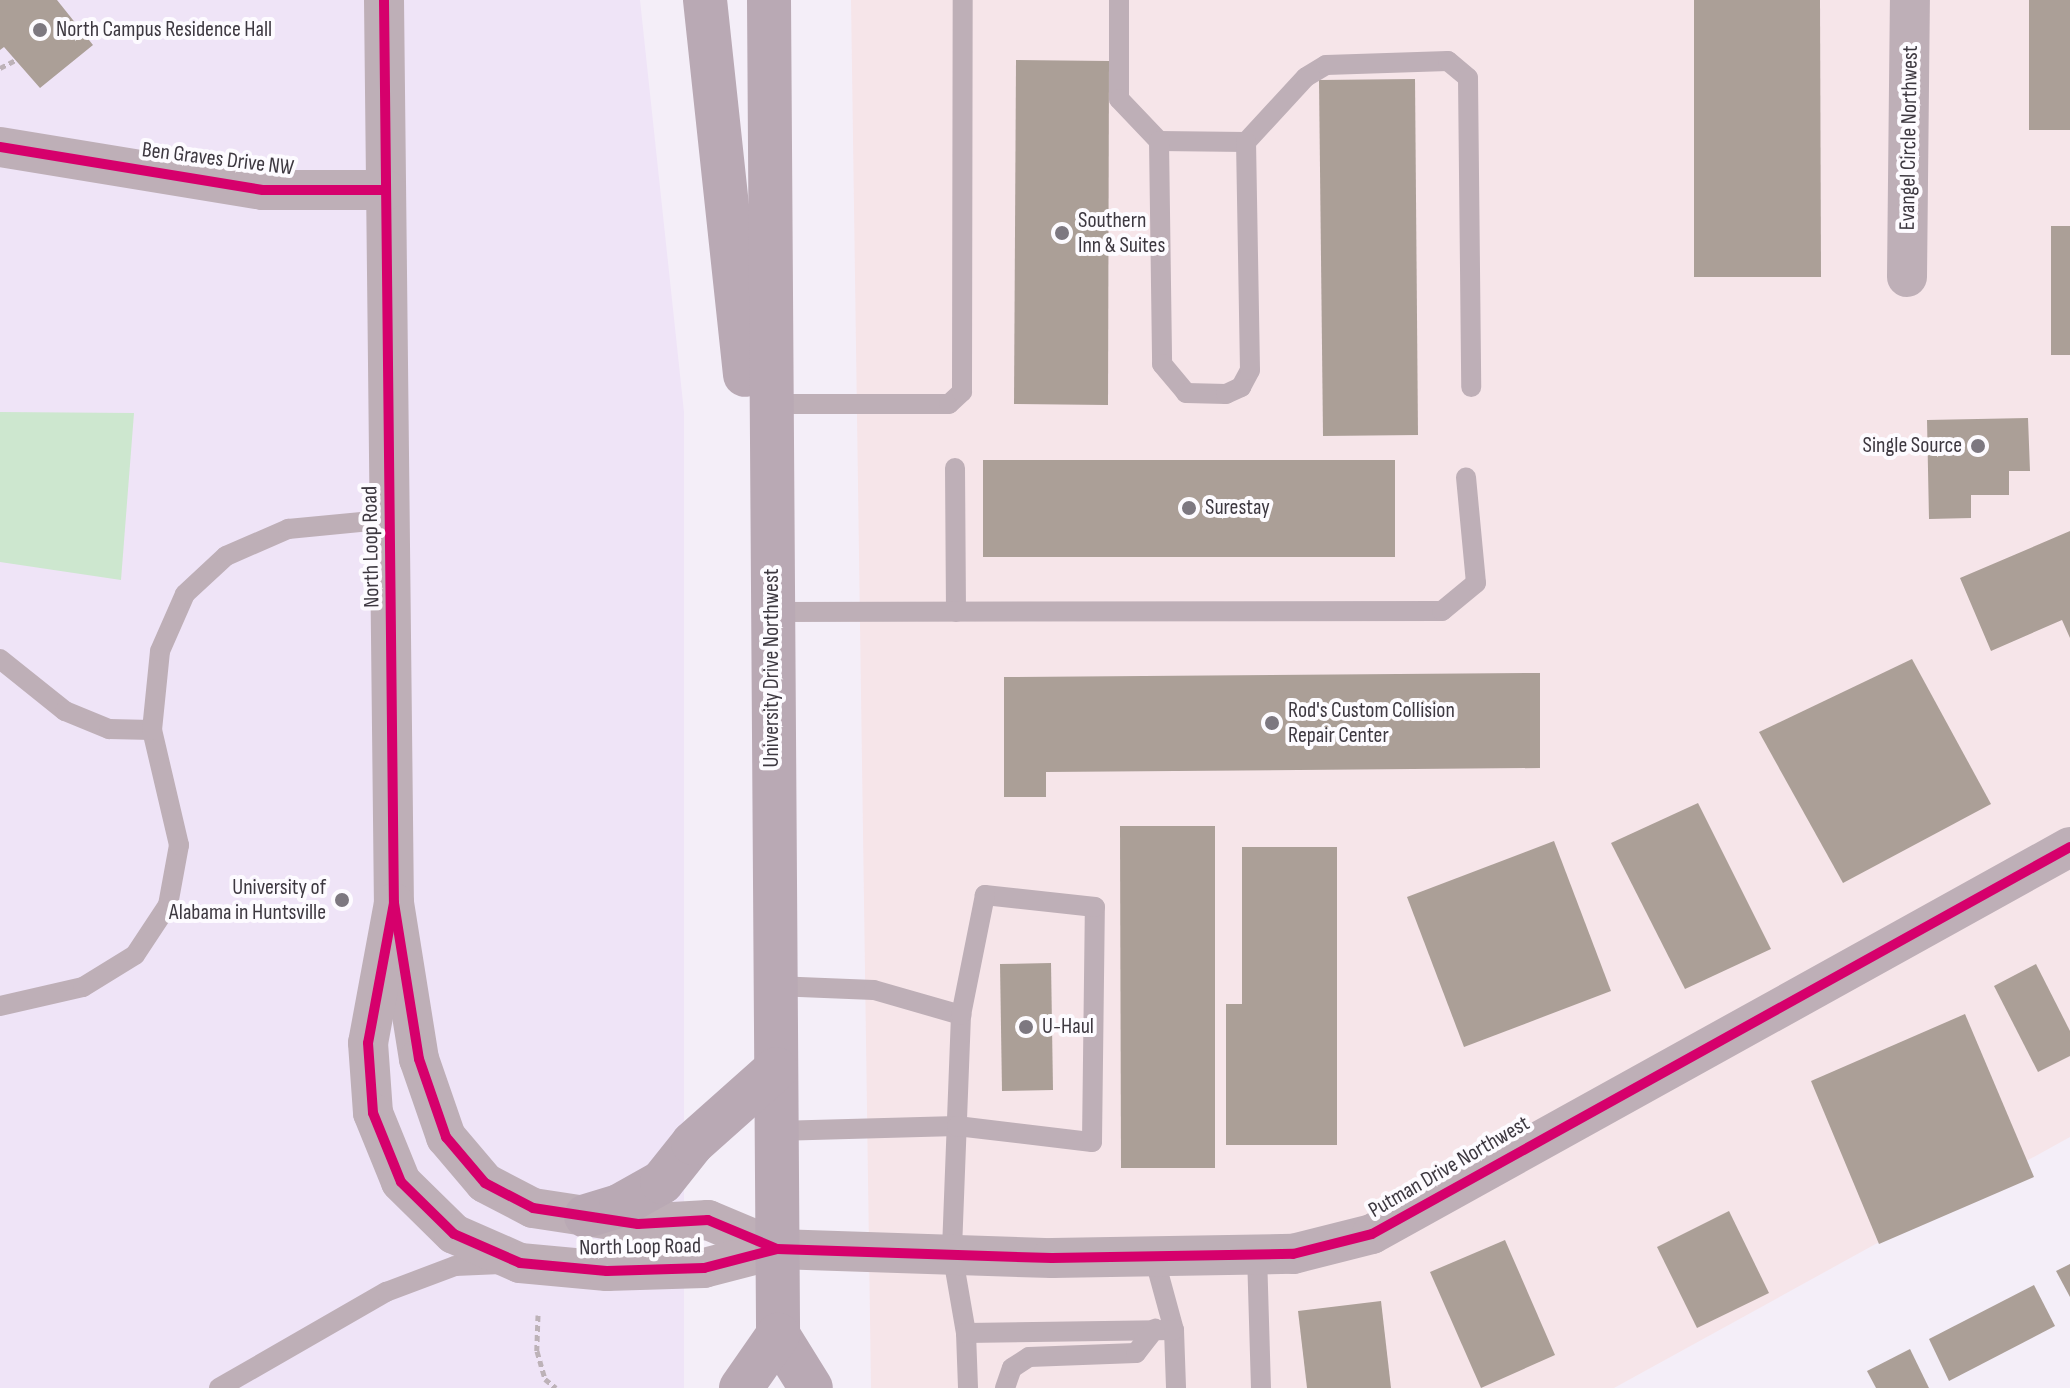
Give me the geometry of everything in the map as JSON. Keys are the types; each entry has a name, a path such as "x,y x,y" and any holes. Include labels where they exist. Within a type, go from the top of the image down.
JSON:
{"highway":[{"path":"705,0 772,657"},
{"name":"University Drive Northwest","path":"769,0 778,1335"},
{"path":"586,1216 621,1205 662,1182 693,1143 776,1069"},
{"path":"741,1388 778,1335 811,1388"}],"street":[{"path":"384,0 386,190"},
{"name":"Evangel Circle Northwest","path":"1907,277 1910,0"},
{"name":"Ben Graves Drive NW","path":"0,147 263,190 386,190"},
{"name":"North Loop Road","path":"386,190 394,903 419,1059 446,1137 485,1183 533,1208 638,1224 708,1220 777,1249"},
{"name":"Putman Drive Northwest","path":"777,1249 1154,1257 1293,1254 1372,1234 2070,847"},
{"name":"North Loop Road","path":"394,903 368,1043 373,1113 401,1182 454,1234 520,1263 607,1271 704,1268 777,1249"}],"lane":[{"path":"771,404 949,404 962,392 963,0"},
{"path":"1119,0 1119,99 1159,141 1162,364 1186,393 1226,394 1241,387 1250,370 1246,142 1306,77 1326,65 1448,61 1468,78 1471,387"},
{"path":"1159,141 1246,142"},
{"path":"955,468 956,612"},
{"path":"772,612 1442,611 1476,583 1466,477"},
{"path":"0,1006 83,987 135,955 168,905 179,845 152,730 160,651 185,594 226,556 288,529 391,519"},
{"path":"0,659 65,711 109,729 152,730"},
{"path":"776,1131 957,1126 1092,1142 1095,907 985,895 961,1015 957,1126 952,1252 966,1333 968,1388"},
{"path":"775,986 874,990 961,1015"},
{"path":"1257,1254 1261,1388"},
{"path":"1154,1257 1176,1388"},
{"path":"219,1388 386,1292 455,1266 520,1263"},
{"path":"966,1333 1165,1330"},
{"path":"1005,1388 1012,1368 1029,1357 1136,1353 1165,1330"}],"path":[{"path":"0,68 16,60"},
{"path":"538,1315 537,1351 545,1379 556,1388"}],"shaded area":[{"name":"University of Alabama in Huntsville","path":"0,0 640,0 684,412 684,1388 0,1388"},
{"path":"851,0 2070,0 2070,1137 1614,1388 871,1388"}],"green space":[{"path":"0,412 134,413 121,580 0,562"}],"building":[{"name":"North Campus Residence Hall","path":"0,0 57,0 93,45 40,88 4,47 0,50"},
{"path":"1694,0 1820,0 1821,277 1694,277"},
{"path":"2029,0 2070,0 2070,130 2029,130"},
{"name":"Southern Inn & Suites","path":"1016,60 1109,61 1108,405 1014,404"},
{"path":"1415,79 1418,435 1323,436 1319,80"},
{"path":"2051,226 2070,226 2070,355 2051,355"},
{"name":"Single Source","path":"2028,418 2030,471 2009,471 2009,495 1971,495 1971,518 1929,519 1927,420"},
{"name":"Surestay","path":"983,460 1395,460 1395,557 983,557"},
{"path":"2070,531 2070,638 2062,620 1991,651 1960,578"},
{"path":"1912,659 1991,804 1843,883 1759,732"},
{"name":"Rod's Custom Collision Repair Center","path":"1540,673 1540,768 1046,772 1046,797 1004,797 1004,677"},
{"path":"1698,803 1771,949 1685,989 1611,843"},
{"path":"1120,826 1215,826 1215,1168 1121,1168"},
{"path":"1554,841 1611,991 1464,1047 1407,897"},
{"path":"1242,847 1337,847 1337,1145 1226,1145 1226,1004 1242,1004"},
{"name":"U-Haul","path":"1051,963 1053,1090 1002,1091 1000,964"},
{"path":"2036,964 2070,1031 2070,1056 2038,1072 1994,986"},
{"path":"1965,1014 2034,1177 1879,1244 1811,1081"},
{"path":"1729,1211 1769,1293 1697,1328 1657,1247"},
{"path":"1505,1240 1555,1355 1481,1388 1430,1272"},
{"path":"2070,1264 2070,1297 2056,1271"},
{"path":"2034,1285 2055,1326 1949,1381 1929,1339"},
{"path":"1381,1301 1391,1388 1307,1388 1298,1311"},
{"path":"1910,1349 1929,1388 1876,1388 1867,1371"}],"cycle path":[{"path":"384,0 394,903 419,1059 446,1137 485,1183 533,1208 638,1224 708,1220 777,1249"},
{"path":"0,147 263,190 386,190"},
{"path":"394,903 368,1043 373,1113 401,1182 454,1234 520,1263 607,1271 704,1268 777,1249 1052,1258 1293,1254 1372,1234 2070,847"}],"place":[{"name":"North Campus Residence Hall","path":"40,30"},
{"name":"Southern Inn & Suites","path":"1062,233"},
{"name":"Single Source","path":"1978,446"},
{"name":"Surestay","path":"1189,508"},
{"name":"Rod's Custom Collision Repair Center","path":"1272,723"},
{"name":"University of Alabama in Huntsville","path":"342,900"},
{"name":"U-Haul","path":"1026,1027"}]}
